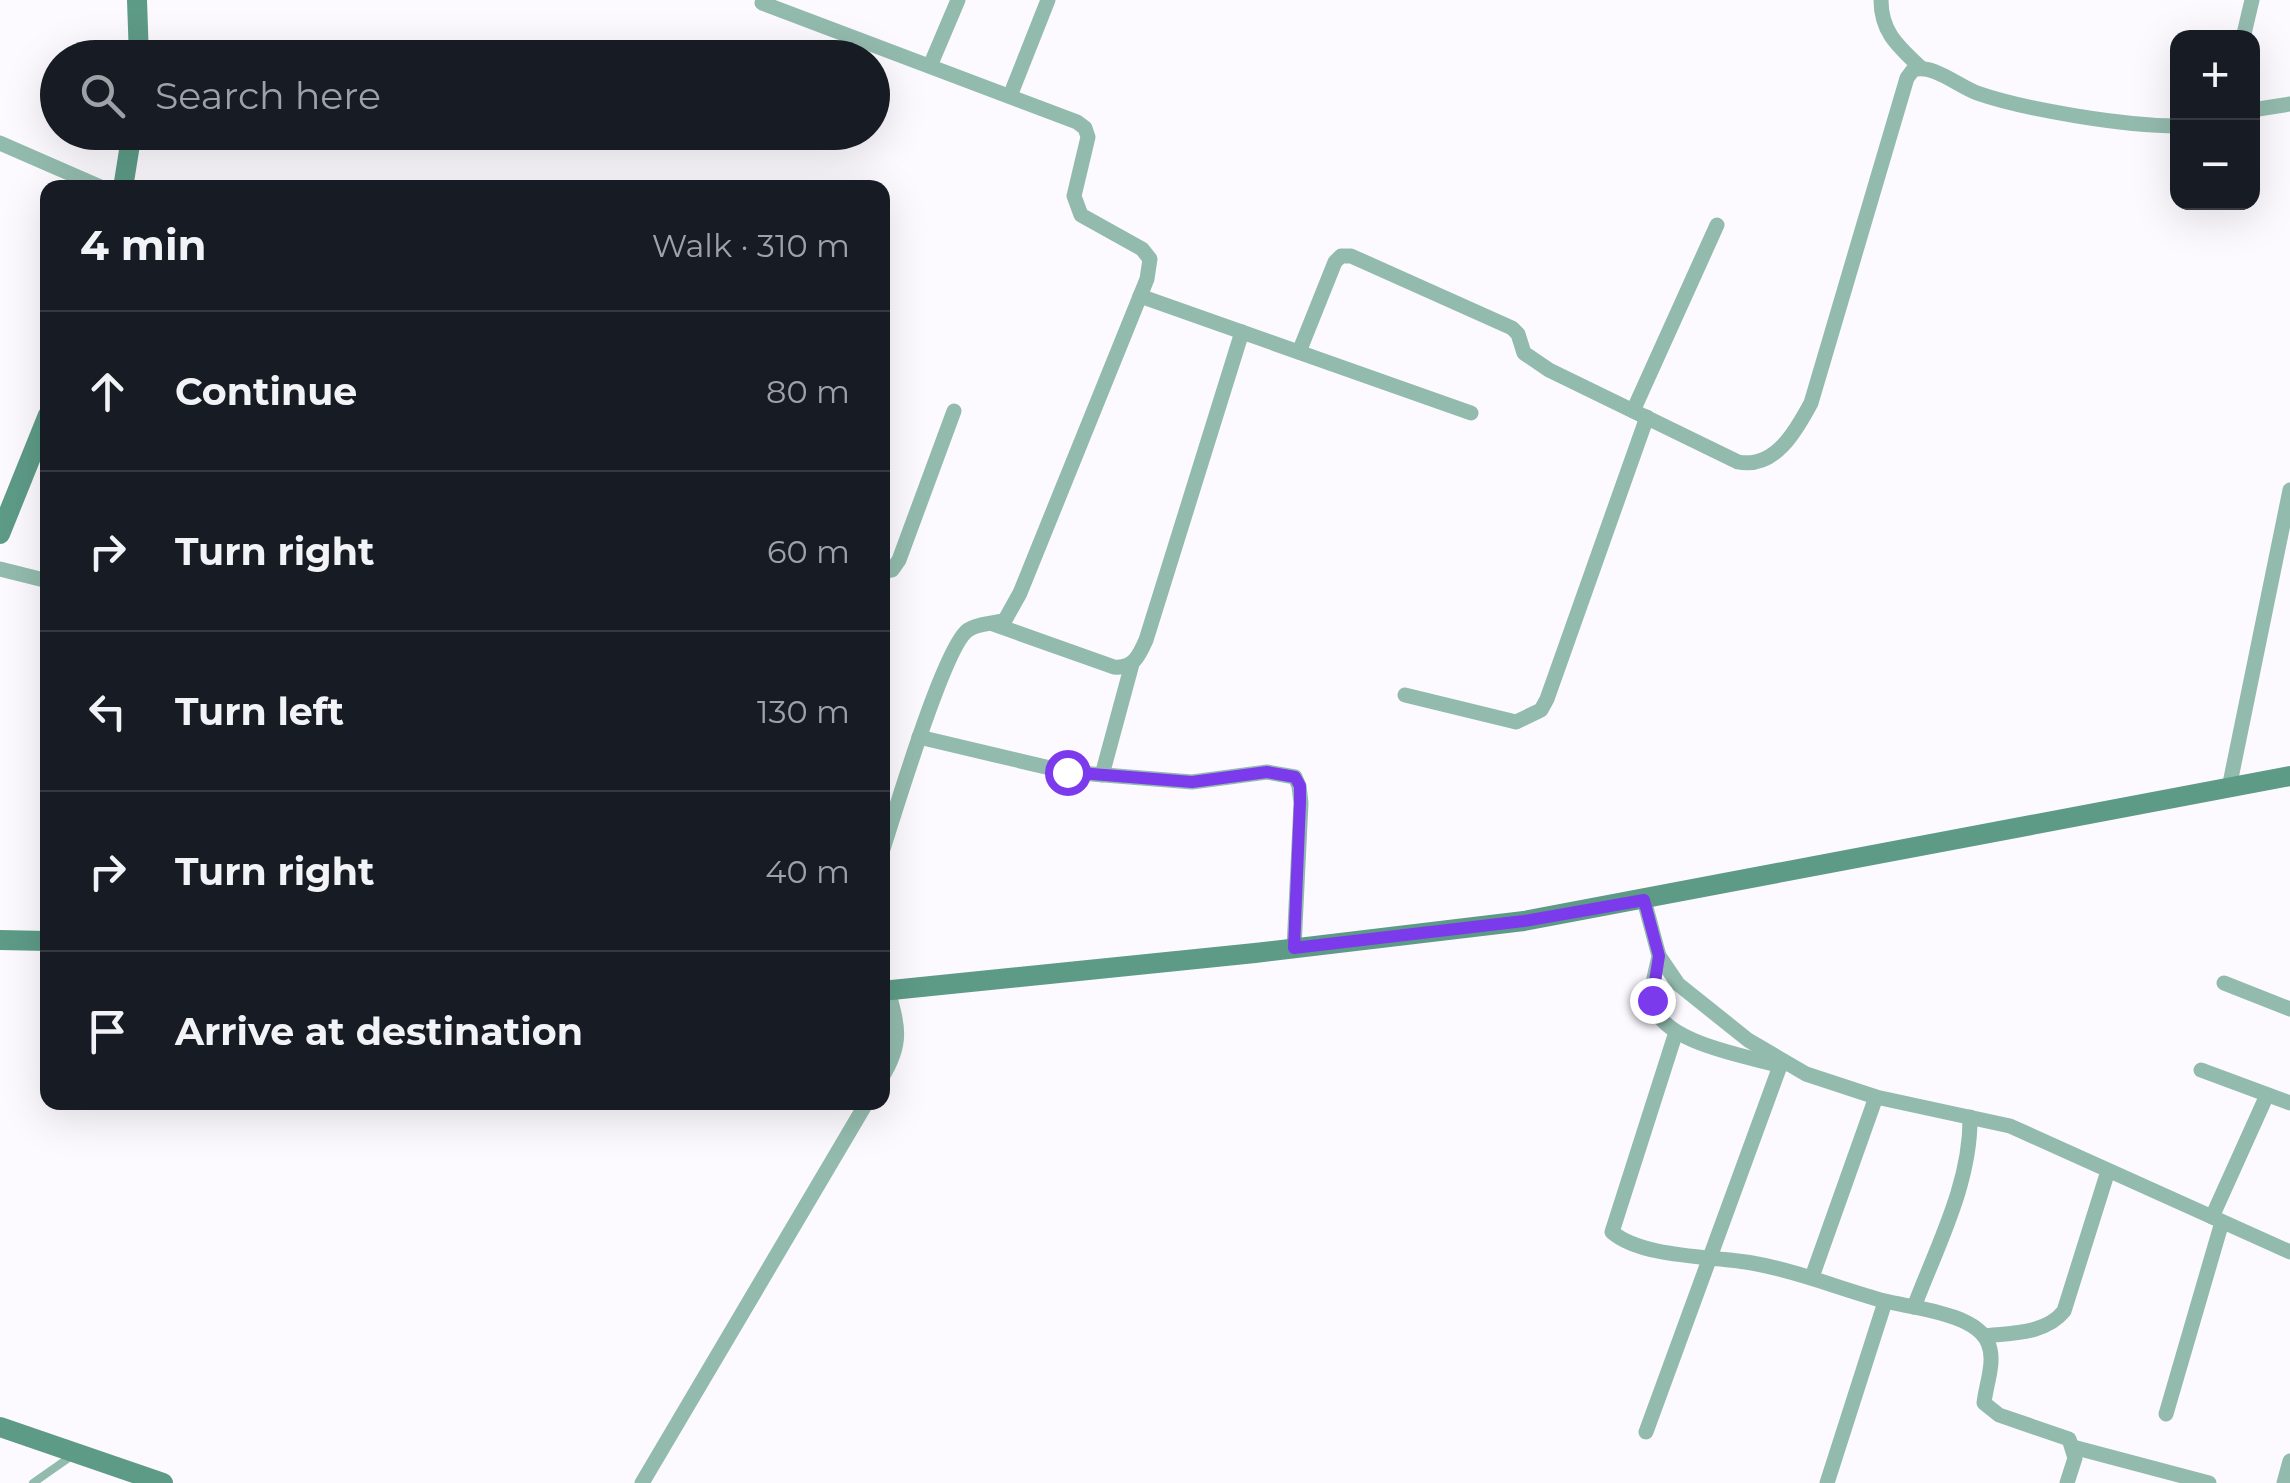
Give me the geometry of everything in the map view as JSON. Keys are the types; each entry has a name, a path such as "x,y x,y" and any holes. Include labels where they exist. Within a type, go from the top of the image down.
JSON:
{"street":[{"path":"137,0 138,40"},
{"path":"930,66 958,0"},
{"path":"1010,96 1048,0"},
{"path":"1882,0 1889,36 1920,67 1978,93 2120,121 2170,125"},
{"path":"2246,30 2252,0"},
{"path":"762,3 861,40"},
{"path":"890,51 1085,128 1087,146 1074,196 1076,206 1087,220 1142,249 1150,259 1140,296 1020,594 1006,620 968,630 962,637 919,737 890,827"},
{"path":"1300,352 1335,262 1341,256 1351,256 1512,328 1524,353 1533,361 1640,414 1748,464 1768,458 1798,426 1818,384 1907,78 1920,67"},
{"path":"2260,109 2290,104"},
{"path":"0,143 85,180"},
{"path":"123,180 129,150"},
{"path":"1405,694 1516,722 1540,710 1547,699 1640,414 1717,225"},
{"path":"1140,296 1470,413"},
{"path":"1102,775 1132,664 1146,640 1242,332"},
{"path":"890,570 899,560 954,411"},
{"path":"2,525 40,434"},
{"path":"2229,788 2290,490"},
{"path":"0,569 40,579"},
{"path":"994,624 1114,667 1132,664"},
{"path":"919,737 1050,770 1192,782 1267,772 1295,777 1300,786 1300,802 1294,948"},
{"path":"890,991 1524,921 2290,776"},
{"path":"1644,900 1666,970 1748,1040 1806,1074"},
{"path":"0,940 40,941"},
{"path":"1659,956 1652,1000 1664,1023 1676,1032 1876,1097 2010,1126 2290,1252"},
{"path":"2224,983 2290,1009"},
{"path":"890,1003 898,1028 897,1047 890,1061"},
{"path":"1676,1032 1612,1232 1652,1248 1770,1266 1885,1302 1944,1314 1977,1329 1984,1336 1992,1358 1984,1403 1999,1415 2069,1439 2075,1458 2067,1483"},
{"path":"1646,1432 1780,1066"},
{"path":"2201,1070 2290,1103"},
{"path":"2166,1414 2217,1219 2267,1095"},
{"path":"1812,1278 1876,1097"},
{"path":"642,1483 862,1110"},
{"path":"1914,1307 1965,1172 1970,1117"},
{"path":"1984,1336 2046,1326 2064,1312 2108,1171"},
{"path":"1827,1483 1885,1302"},
{"path":"0,1427 163,1483"},
{"path":"2073,1447 2209,1483"},
{"path":"2284,1483 2290,1461"}],"lane":[{"path":"33,1483 76,1453"}],"route":[{"path":"1067,772 1192,782 1267,772 1295,777 1300,786 1300,802 1294,948 1524,921 1644,900 1659,956 1652,1000"}]}
